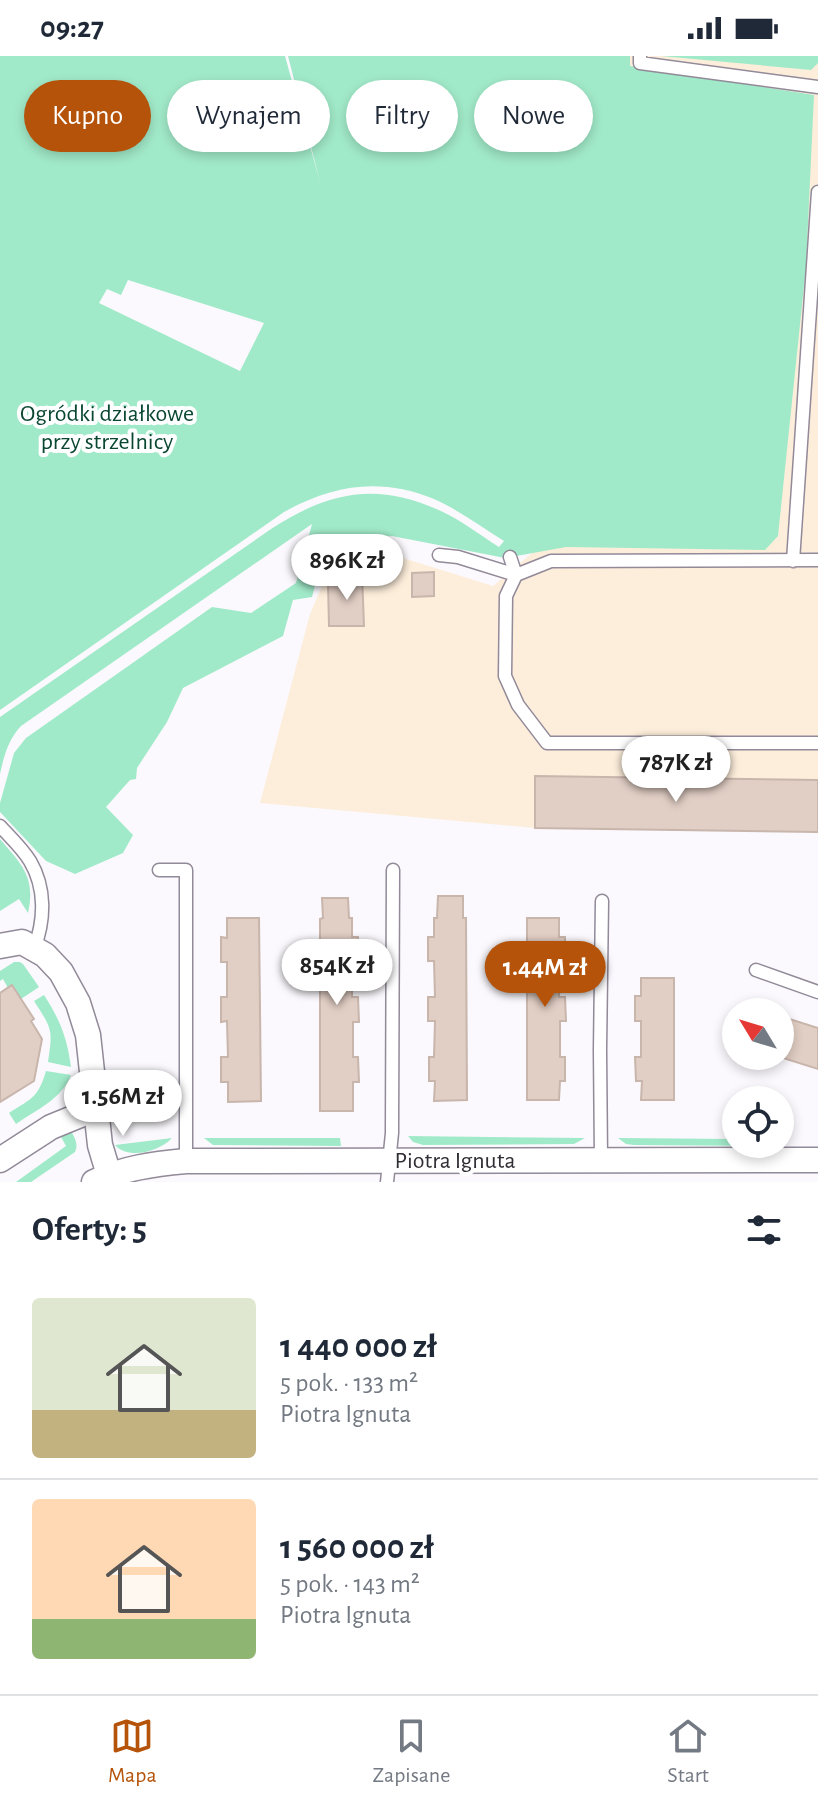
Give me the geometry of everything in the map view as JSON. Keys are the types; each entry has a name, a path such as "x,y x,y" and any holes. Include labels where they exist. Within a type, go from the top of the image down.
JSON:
{"street":[{"path":"0,946 22,942 45,955 61,972 78,1003 88,1035 101,1179"},
{"path":"0,1160 51,1127 95,1109"},
{"name":"Piotra Ignuta","path":"101,1179 154,1164 186,1161 350,1162 389,1171 601,1160 818,1160"}],"lane":[{"path":"640,56 640,63 818,87"},
{"path":"793,561 818,192"},
{"path":"439,555 458,557 516,575 551,561 818,560"},
{"path":"510,557 516,575 506,596 505,676 518,705 547,743 818,743"},
{"path":"0,826 30,861 41,888 41,930 34,949"},
{"path":"159,870 186,870 186,1161"},
{"path":"389,1171 392,1133 393,870"},
{"path":"601,1160 602,901"},
{"path":"756,970 818,992"}],"shaded area":[{"path":"588,56 818,56 818,832 535,828 260,803 310,614 331,565 374,549 493,586 585,508 587,152 593,152 593,80 588,80"}],"green space":[{"name":"Ogródki działkowe przy strzelnicy","path":"0,56 285,56 292,80 167,80 167,152 312,152 320,182 312,152 330,152 330,80 294,80 288,56 630,56 630,66 814,95 806,267 778,536 765,550 566,547 505,558 392,536 326,542 312,597 293,600 283,636 183,688 167,722 137,768 136,779 130,780 106,807 133,835 123,853 75,874 46,861 0,812 14,753 26,738 212,607 251,613 296,583 312,524 21,726 10,743 0,774 0,717 271,529 312,506 353,495 395,496 448,515 499,547 504,541 434,499 395,488 376,486 339,490 284,512 0,710","holes":["128,280 264,323 240,371 99,303 107,289 121,295"]},
{"path":"661,56 818,56 818,63 811,70"},
{"path":"0,839 25,872 30,890 28,913 19,899 0,911"},
{"path":"14,962 23,964 39,987 21,999 12,986 8,988 3,979 0,981 0,971"},
{"path":"44,995 62,1029 71,1067 48,1062 50,1030 34,1001"},
{"path":"46,1071 71,1075 55,1097 16,1124 9,1113 33,1096"},
{"path":"70,1129 76,1143 75,1152 31,1182 16,1182 66,1146 59,1133"},
{"path":"408,1136 585,1138 574,1144 423,1145 413,1142"},
{"path":"172,1138 144,1152 128,1152 115,1145"},
{"path":"204,1138 340,1138 341,1146 213,1145"},
{"path":"618,1138 722,1139 722,1146 626,1144"}],"building":[{"path":"434,572 434,596 412,597 412,573"},
{"path":"362,574 364,626 329,626 328,584 341,583 341,575"},
{"path":"535,776 818,780 818,832 535,828"},
{"path":"438,896 463,896 463,918 466,918 467,1100 434,1101 435,1081 429,1081 429,1057 434,1057 435,1021 428,1021 428,997 435,997 434,961 428,961 428,937 434,937"},
{"path":"322,898 348,898 352,937 358,937 358,961 352,961 352,997 358,997 359,1022 353,1022 353,1057 358,1057 359,1082 353,1082 353,1111 320,1111"},
{"path":"227,918 259,918 261,1101 228,1102 228,1082 221,1082 221,1057 228,1057 227,1021 221,1022 221,997 227,997 227,962 221,962 221,937 227,938"},
{"path":"527,918 559,918 559,937 565,937 565,961 560,961 559,997 565,997 566,1021 560,1021 560,1057 565,1057 565,1081 560,1081 559,1100 527,1100"},
{"path":"641,978 674,978 674,1100 641,1100 642,1081 636,1081 635,1057 641,1057 641,1021 635,1021 635,996 641,996"},
{"path":"12,985 34,1019 31,1021 42,1039 34,1081 0,1102 0,993"},
{"path":"794,1020 818,1028 818,1069 794,1061"}]}
